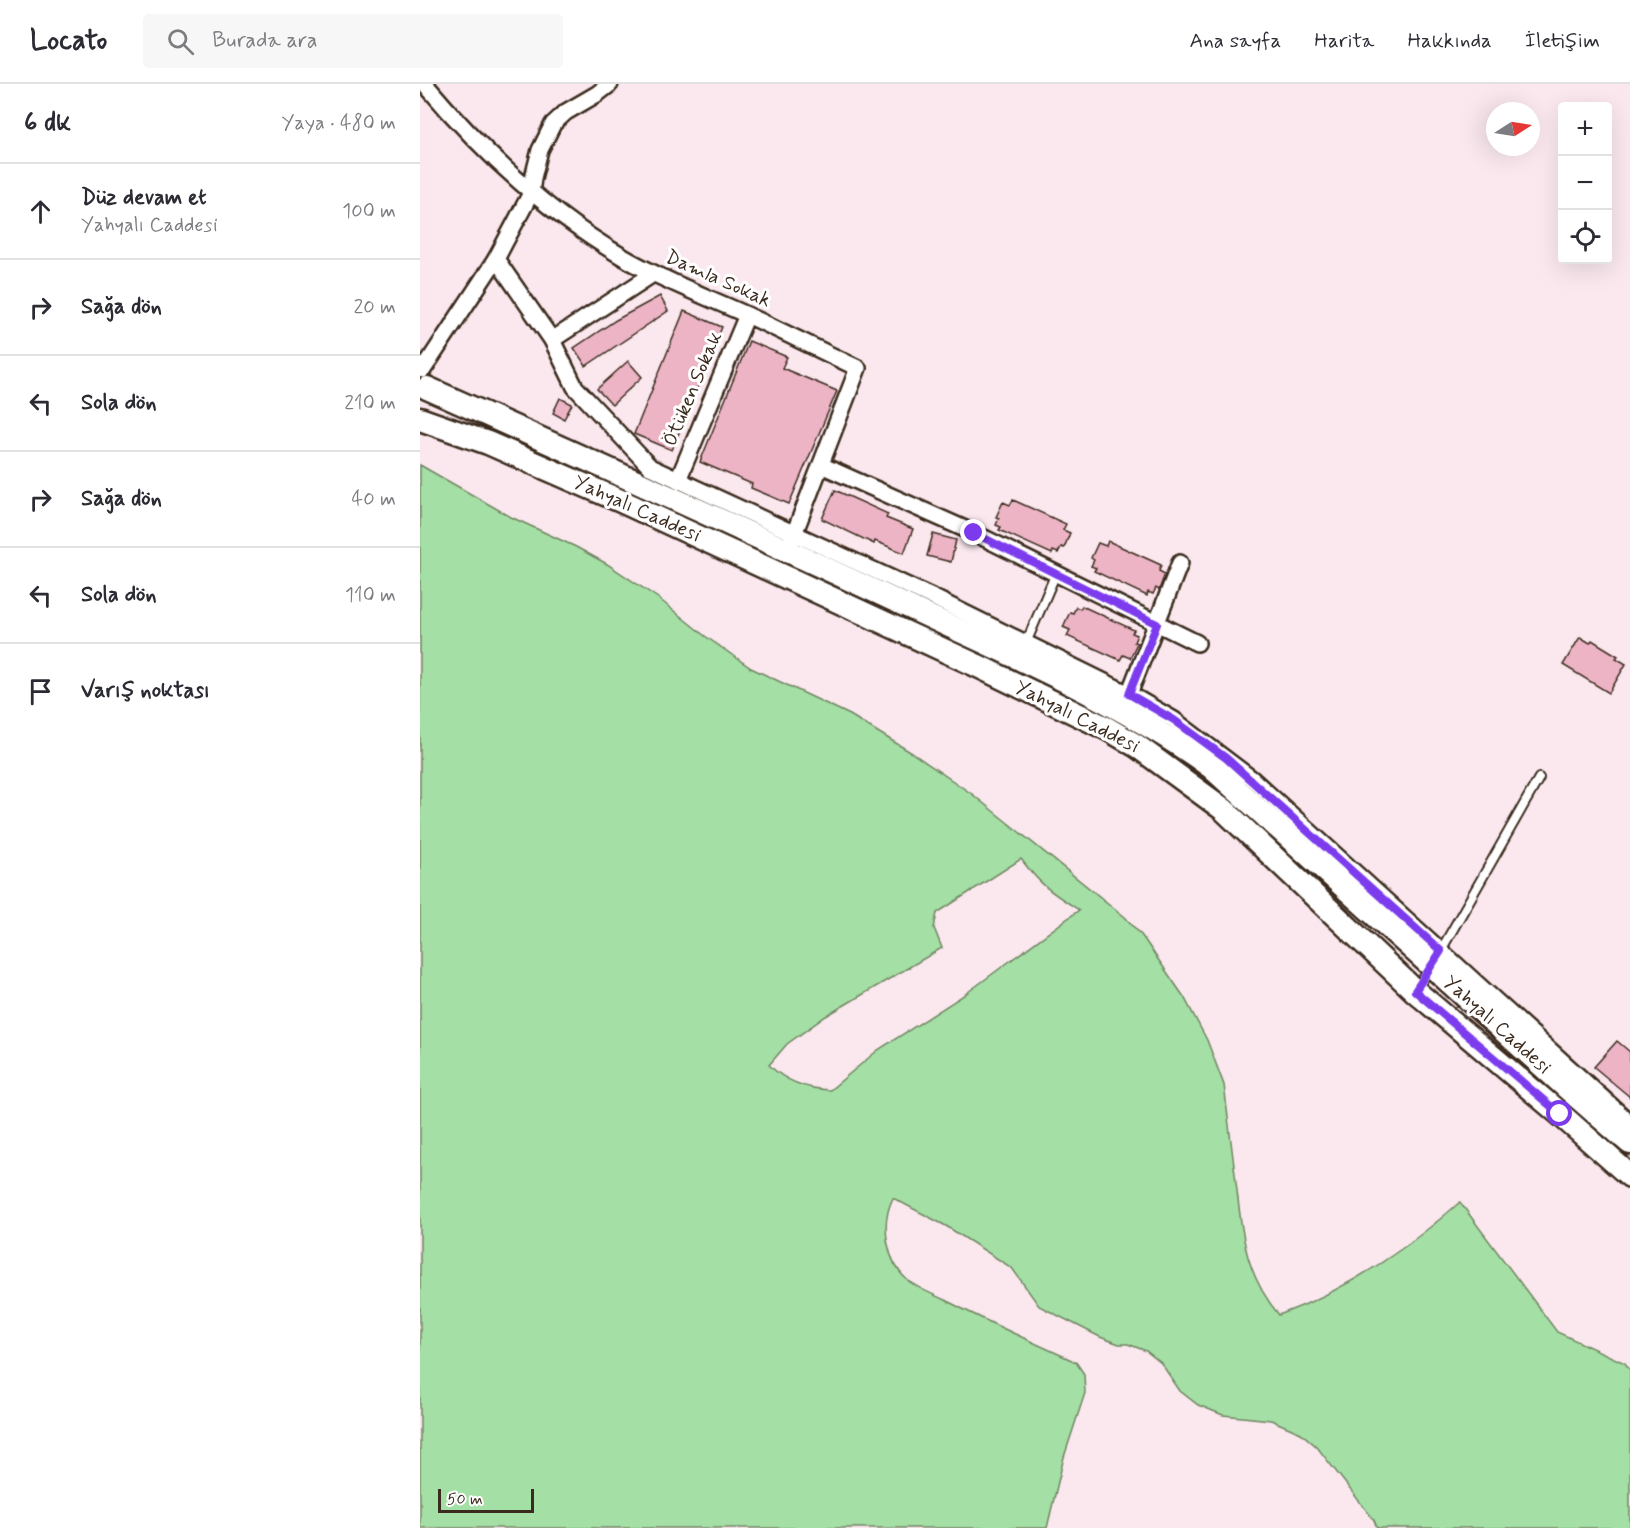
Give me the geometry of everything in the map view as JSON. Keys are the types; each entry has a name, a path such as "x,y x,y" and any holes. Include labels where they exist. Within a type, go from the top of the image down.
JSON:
{"main road":[{"path":"420,417 429,409 432,398 422,379"},
{"name":"Yahyalı Caddesi","path":"422,379 791,542 1093,695 1162,733 1211,767 1436,959 1630,1143"},
{"name":"Yahyalı Caddesi","path":"420,417 488,443 623,502 1108,729 1165,765 1223,809 1415,991 1630,1176"}],"street":[{"name":"Damla Sokak","path":"425,84 480,146 531,193 593,238 653,274 747,315 858,368 791,542"},
{"path":"422,379 496,259 531,193 532,178 540,150 553,124 566,112 610,84"},
{"path":"496,259 552,340 575,387 650,467 791,542 1026,643 1129,694 1174,720 1243,771 1436,959 1630,1123"},
{"path":"552,340 653,274"},
{"name":"Ötüken Sokak","path":"678,480 747,315"},
{"path":"821,465 974,533 1197,643"},
{"path":"1129,694 1180,563"}],"lane":[{"path":"1026,643 1056,573"},
{"path":"1415,991 1436,959 1539,778"}],"green space":[{"path":"420,465 511,517 607,564 658,598 705,636 751,668 850,715 912,753 972,794 1125,917 1142,936 1184,997 1207,1040 1224,1085 1240,1218 1247,1252 1258,1284 1279,1315 1328,1294 1375,1267 1440,1220 1460,1202 1557,1332 1625,1363 1630,1370 1630,1528 1377,1528 1374,1520 1317,1447 1301,1433 1271,1420 1223,1415 1198,1405 1180,1391 1161,1363 1146,1351 1100,1337 1039,1306 1012,1268 946,1226 893,1198 887,1220 888,1243 895,1265 910,1282 1076,1362 1084,1374 1085,1393 1064,1457 1047,1528 420,1528","holes":["1021,859 1047,888 1079,910 964,995 878,1050 830,1090 797,1083 782,1076 769,1065 787,1044 826,1016 942,948 934,928 937,913"]}],"building":[{"path":"660,296 668,311 586,366 574,348 616,320"},
{"path":"684,311 722,327 672,450 634,434"},
{"path":"749,341 787,357 782,368 837,391 789,504 751,488 752,484 700,462"},
{"path":"628,361 642,377 612,405 597,389"},
{"path":"560,398 572,404 564,419 553,413"},
{"path":"835,490 888,514 886,518 913,529 904,553 875,541 874,544 822,519"},
{"path":"1013,500 1066,524 1063,530 1070,533 1064,548 1061,547 1058,553 1053,551 1052,554 999,530 1001,527 996,525 999,518 996,517 1003,502 1010,505"},
{"path":"933,534 956,540 951,562 927,556"},
{"path":"1108,541 1161,565 1159,571 1165,574 1159,590 1156,588 1153,594 1148,592 1147,596 1094,571 1096,568 1091,566 1094,560 1091,558 1098,543 1106,546"},
{"path":"1082,606 1134,630 1132,633 1137,635 1134,642 1137,643 1130,658 1123,655 1120,660 1067,636 1070,630 1063,627 1070,612 1073,613 1076,607 1080,609"},
{"path":"1580,637 1590,643 1592,640 1618,656 1616,658 1626,664 1609,693 1563,665"},
{"path":"1617,1041 1630,1052 1630,1097 1594,1067"}],"route":[{"path":"974,533 1157,624 1129,694 1174,720 1252,778 1441,951 1415,991 1560,1114"}]}
